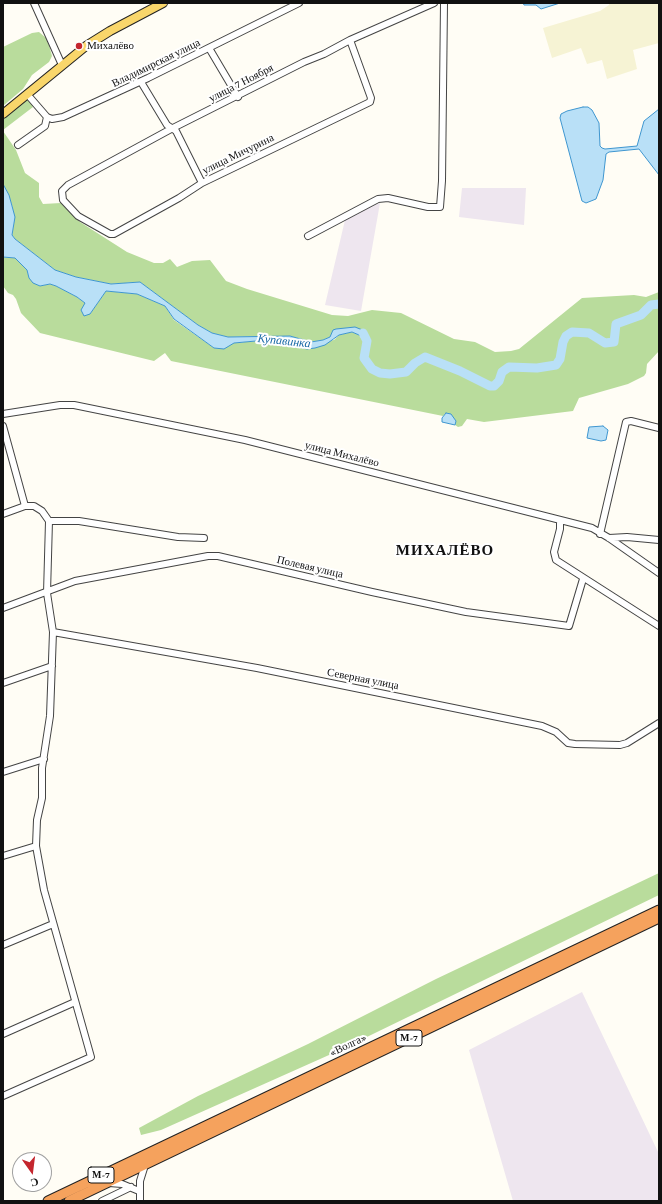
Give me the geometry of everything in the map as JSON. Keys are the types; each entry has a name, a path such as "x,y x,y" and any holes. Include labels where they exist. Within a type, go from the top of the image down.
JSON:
{"highway":[{"name":"«Волга»","path":"48,1201 659,910"},
{"name":"«Волга»","path":"69,1201 659,918"}],"main road":[{"path":"3,114 62,65 110,31 163,3"}],"street":[{"path":"34,3 62,65"},
{"name":"Владимирская улица","path":"47,117 52,119 63,117 141,82 299,3"},
{"name":"улица 7 Ноября","path":"114,234 110,234 78,216 63,200 62,191 68,185 87,174 170,129 238,97 350,40 434,3"},
{"path":"308,236 378,199 388,198 428,207 440,207 442,181 444,3"},
{"name":"улица Мичурина","path":"114,234 179,198 202,183 370,102 371,98 350,40"},
{"path":"209,48 238,97"},
{"path":"141,82 170,129 176,132 202,183"},
{"path":"18,145 45,126 47,117 27,94"},
{"name":"улица Михалёво","path":"4,411 68,405 96,408 245,440 592,528 659,573"},
{"path":"600,534 626,422 631,421 659,428"},
{"path":"3,426 25,506"},
{"path":"3,514 25,506 34,506 42,511 49,521 48,593 53,632 52,666 50,716 44,759 36,846 44,890 91,1057 3,1096"},
{"path":"49,521 79,521 171,536 204,538"},
{"path":"560,521 560,529 554,552 556,560 583,579 659,626"},
{"path":"609,538 627,537 659,540"},
{"name":"Полевая улица","path":"3,608 48,593 75,581 203,556 218,556 451,609 569,626 583,579"},
{"name":"Северная улица","path":"53,632 257,668 542,726 556,732 568,743 620,745 627,743 659,723"},
{"path":"3,683 52,666"},
{"path":"3,772 44,759"},
{"path":"3,856 36,846"},
{"path":"3,945 53,924"},
{"path":"3,1034 75,1002"},
{"path":"140,1201 139,1191 145,1165"},
{"path":"108,1182 131,1187 139,1191"},
{"path":"102,1201 131,1187"}],"shaded area":[{"path":"609,3 659,3 659,43 633,50 637,69 607,79 602,60 587,64 581,48 552,58 543,28 600,11 609,5"},
{"path":"462,188 526,188 524,225 459,217"},
{"path":"380,203 361,311 325,305 345,220 365,208"},
{"path":"582,992 659,1154 659,1201 513,1201 469,1050"}],"green space":[{"path":"39,32 46,38 52,56 49,62 32,75 23,89 3,106 3,47 32,33"},
{"path":"28,98 33,107 3,130 3,119"},
{"path":"3,131 16,150 25,173 39,183 39,197 43,204 61,203 80,222 127,252 154,263 163,263 170,259 177,267 192,261 210,260 226,281 247,289 332,315 348,316 372,310 401,313 454,339 475,342 495,352 519,349 582,298 634,295 646,297 659,292 659,351 647,364 646,373 644,376 628,384 579,398 573,411 484,422 467,419 462,426 458,427 455,425 456,421 446,413 443,416 171,361 165,353 154,361 40,333 21,313 16,299 13,295 8,293 3,286 3,257 15,258 27,270 29,278 40,286 50,284 77,297 85,303 90,314 106,291 137,294 165,306 174,320 214,348 234,343 256,341 280,342 294,346 334,340 339,335 352,332 359,335 364,342 365,331 333,333 330,337 323,340 311,342 290,336 228,337 212,333 198,325 140,282 111,284 76,277 55,270 15,239 12,235 14,223 12,205 3,184"},
{"path":"659,873 659,895 338,1051 161,1130 141,1135 139,1128 198,1096 308,1044 436,979"}],"water":[{"path":"523,3 560,3 541,9 536,5 524,5"},
{"path":"588,107 592,110 599,123 600,146 605,149 637,146 644,121 659,109 659,175 639,149 609,152 606,154 603,180 596,199 586,203 582,201 560,118 561,114 567,111"},
{"path":"3,184 9,195 15,217 12,235 15,239 55,270 76,277 111,284 140,282 198,325 212,333 228,337 290,336 311,342 330,337 333,330 355,327 365,331 370,339 367,343 359,335 352,332 339,335 325,345 307,349 280,342 256,341 234,343 224,349 214,348 174,319 165,306 137,294 106,291 90,314 84,316 81,310 85,303 77,297 50,284 40,286 33,283 29,278 27,270 15,258 3,257"},
{"path":"446,413 451,414 456,421 455,425 442,422 442,418"},
{"path":"603,426 608,430 606,440 601,441 587,438 589,427"}],"waterway":[{"name":"Купавинка","path":"363,333 367,341 364,358 372,369 380,373 390,374 406,372 415,363 425,357 460,371 490,386 494,386 499,381 502,372 509,367 537,368 556,365 560,359 563,342 566,336 572,332 589,333 605,343 614,342 616,324 641,315 651,305 659,304"}],"place":[{"name":"Михалёво","path":"79,46"}],"district":[{"name":"МИХАЛЁВО","path":"445,550"}]}
